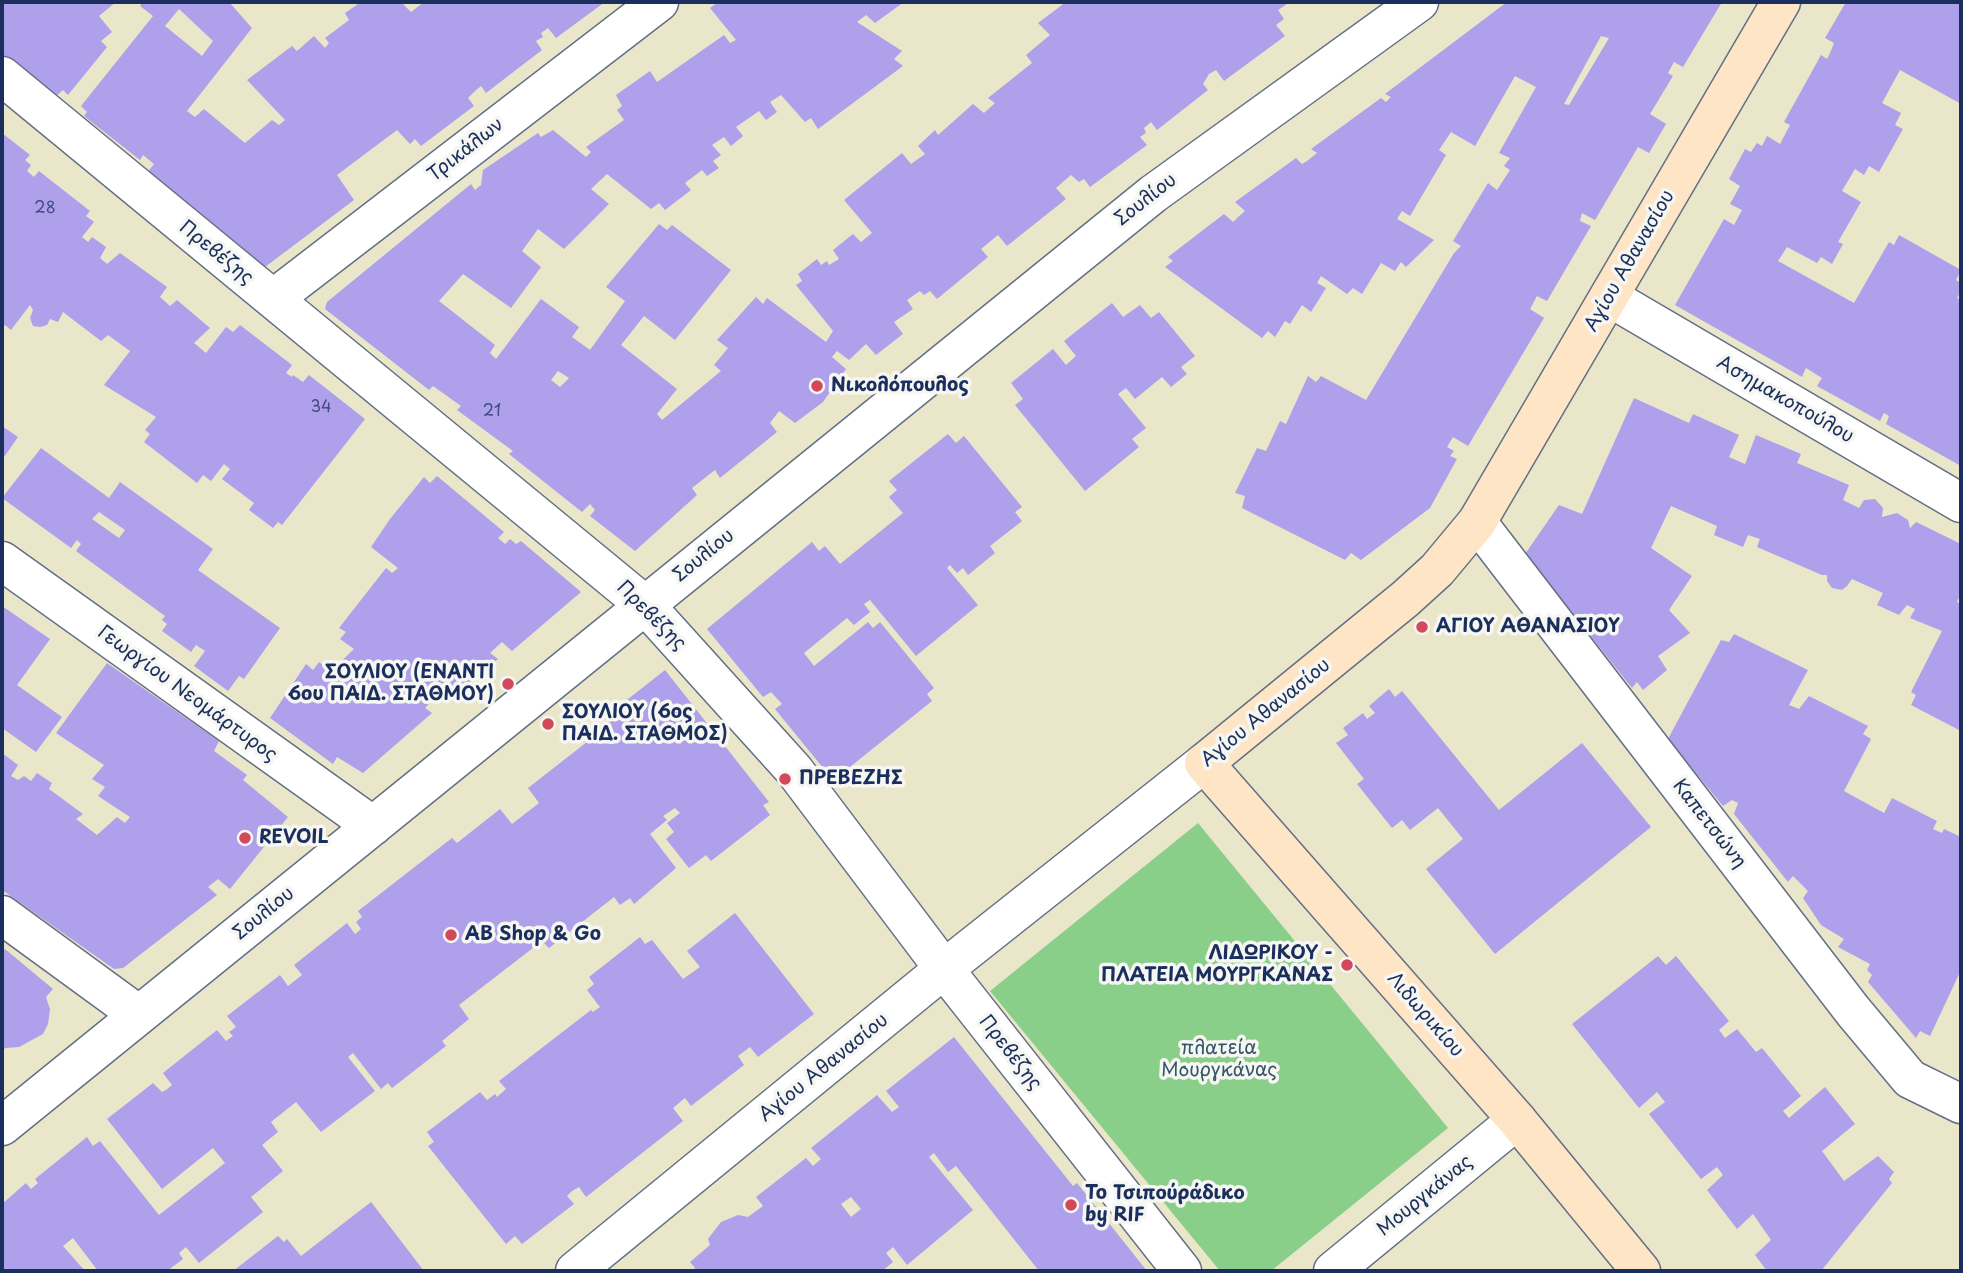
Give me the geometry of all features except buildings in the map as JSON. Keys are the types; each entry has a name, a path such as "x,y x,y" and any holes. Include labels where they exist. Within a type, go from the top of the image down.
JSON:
{"street":[{"name":"Τρικάλων","path":"272,299 659,2"},
{"name":"Σουλίου","path":"2,1126 1153,194 1419,2"},
{"name":"Αγίου Αθανασίου","path":"575,1271 944,969 1204,763 1437,570 1477,522 1782,2"},
{"name":"Πρεβέζης","path":"2,76 645,605 794,769 944,969 1182,1271"},
{"name":"Ασημακοπούλου","path":"1609,297 1961,503"},
{"name":"Καπετσώνη","path":"1477,522 1853,1011 1910,1079 1961,1104"},
{"name":"Γεωργίου Νεομάρτυρος","path":"2,561 373,826"},
{"name":"Λιδωρικίου","path":"1204,763 1517,1120 1641,1271"},
{"path":"2,915 139,1015"},
{"name":"Μουργκάνας","path":"1333,1271 1517,1120"}],"green space":[{"name":"πλατεία Μουργκάνας","path":"1198,823 1448,1128 1271,1271 1220,1271 990,991"}],"place":[{"name":"Νικολόπουλος","path":"817,386"},
{"name":"ΑΓΙΟΥ ΑΘΑΝΑΣΙΟΥ","path":"1422,627"},
{"name":"ΣΟΥΛΙΟΥ (ΕΝΑΝΤΙ 6ου ΠΑΙΔ. ΣΤΑΘΜΟΥ)","path":"508,684"},
{"name":"ΣΟΥΛΙΟΥ (6ος ΠΑΙΔ. ΣΤΑΘΜΟΣ)","path":"548,724"},
{"name":"ΠΡΕΒΕΖΗΣ","path":"785,779"},
{"name":"REVOIL","path":"245,838"},
{"name":"AB Shop & Go","path":"451,935"},
{"name":"ΛΙΔΩΡΙΚΟΥ - ΠΛΑΤΕΙΑ ΜΟΥΡΓΚΑΝΑΣ","path":"1347,965"},
{"name":"To Τσιπούράδικο by RIF","path":"1071,1205"}]}
